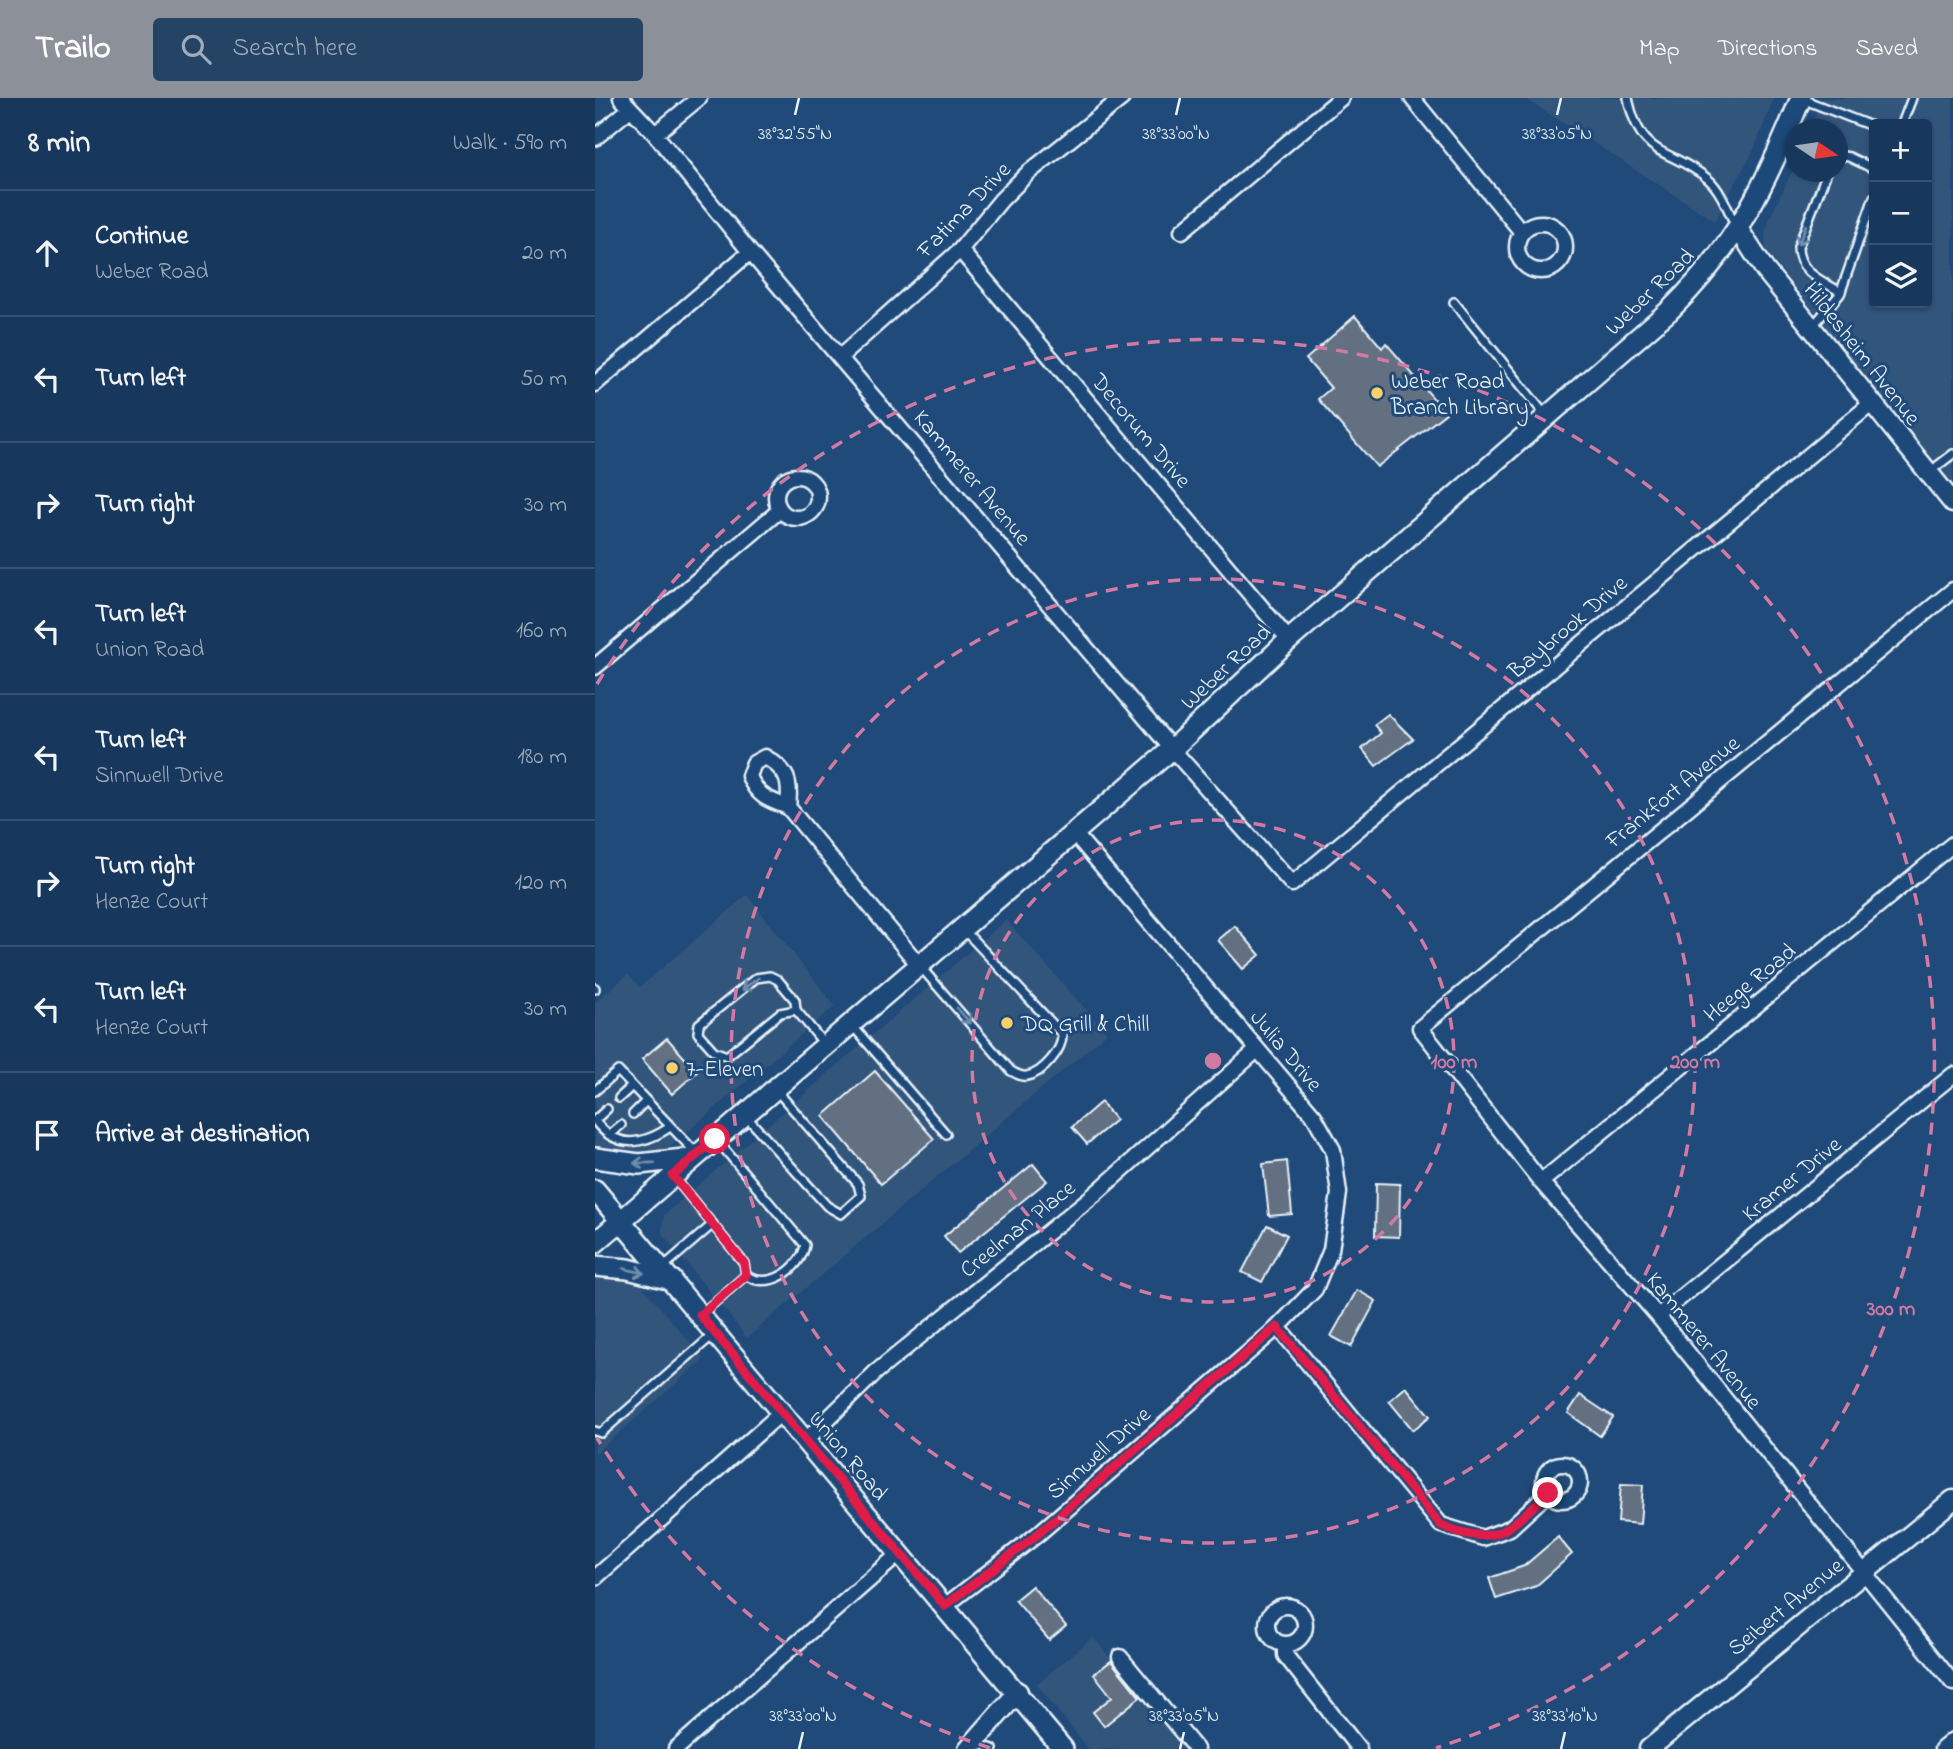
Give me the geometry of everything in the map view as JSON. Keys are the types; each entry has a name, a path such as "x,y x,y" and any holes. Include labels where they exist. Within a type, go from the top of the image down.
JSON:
{"main road":[{"name":"Weber Road","path":"595,1243 1172,748 1289,640 1670,310 1709,269 1738,230 1763,187 1801,98"},
{"path":"595,1157 639,1164 695,1156"},
{"name":"Union Road","path":"595,1190 1018,1692 1062,1749"},
{"path":"595,1266 667,1274"}],"street":[{"path":"655,134 699,98"},
{"name":"Fatima Drive","path":"841,356 960,250 1001,200 1028,173 1122,98"},
{"path":"1182,231 1341,98"},
{"path":"1412,98 1521,232"},
{"path":"595,138 625,104"},
{"name":"Kammerer Avenue","path":"625,104 655,134 750,251 1172,748 1292,884"},
{"name":"Hildesheim Avenue","path":"1738,230 1765,270 1953,503"},
{"name":"Decorum Drive","path":"960,250 1289,640"},
{"path":"595,384 750,251"},
{"name":"Baybrook Drive","path":"1292,884 1871,404"},
{"path":"595,667 780,510"},
{"name":"Frankfort Avenue","path":"1420,1028 1953,590"},
{"path":"788,807 919,965"},
{"name":"Julia Drive","path":"1074,833 1320,1127 1333,1150 1339,1193 1331,1250 1315,1289 1277,1327"},
{"name":"Heege Road","path":"1541,1182 1953,844"},
{"name":"Kammerer Avenue","path":"1420,1028 1541,1182 1658,1316 1953,1683"},
{"name":"Creelman Place","path":"806,1441 876,1372 1095,1194 1257,1050"},
{"name":"Kramer Drive","path":"1658,1316 1953,1075"},
{"path":"1277,1327 1441,1525 1464,1535 1483,1538 1510,1528 1548,1493"},
{"name":"Sinnwell Drive","path":"945,1606 1038,1534 1277,1327"},
{"path":"595,1578 781,1413"},
{"name":"Seibert Avenue","path":"1649,1749 1953,1500"},
{"path":"676,1749 900,1553"},
{"path":"1285,1646 1285,1655 1359,1749"},
{"path":"1120,1657 1196,1749"},
{"path":"971,1745 1018,1692"},
{"path":"1942,1749 1953,1740"}],"lane":[{"path":"1628,98 1633,122 1651,148 1709,180 1738,230"},
{"path":"1801,98 1869,125"},
{"path":"1904,119 1912,98"},
{"path":"1848,157 1869,167"},
{"path":"1823,182 1798,247 1798,258 1809,274 1841,292"},
{"path":"1812,327 1841,292 1869,211"},
{"path":"1454,302 1547,417"},
{"path":"1928,473 1953,454"},
{"path":"919,965 1011,1071 1022,1076 1031,1076 1058,1052 1063,1043 1062,1034 962,928"},
{"path":"796,1010 780,1013 727,1056 714,1051 698,1033 699,1024 763,976 778,980 795,1000 796,1010 825,1045"},
{"path":"851,1024 946,1134"},
{"path":"595,1091 618,1071 695,1156"},
{"path":"619,1098 632,1086"},
{"path":"744,1114 827,1206 841,1214 848,1210 861,1196 858,1185 775,1088"},
{"path":"633,1114 646,1101"},
{"path":"607,1109 595,1120 610,1135 627,1143 641,1142 670,1127"},
{"path":"610,1135 621,1125"},
{"path":"715,1139 805,1245 801,1257 776,1280 761,1283 746,1275"},
{"path":"673,1176 744,1263 746,1275"},
{"path":"667,1274 713,1224"},
{"path":"700,1315 746,1275"},
{"path":"597,1434 715,1333"},
{"path":"971,1745 993,1749"}],"shaded area":[{"path":"1524,98 1774,98 1755,147 1715,221"},
{"path":"1822,98 1953,98 1953,492 1874,396 1842,347 1766,250 1765,236 1769,220 1787,182 1848,182 1848,119 1814,119"},
{"path":"747,895 835,1006 667,1149 651,1155 609,1155 595,1149 595,1002 628,974 640,987"},
{"path":"1006,920 1107,1033 747,1338 662,1233 664,1215"},
{"path":"595,1273 637,1280 704,1359 595,1454"},
{"path":"1093,1637 1186,1749 1088,1749 1037,1684"}],"building":[{"name":"Weber Road Branch Library","path":"1355,316 1382,348 1386,343 1446,413 1377,467 1318,399 1331,388 1306,359"},
{"path":"1388,714 1413,739 1376,766 1362,749 1381,733 1374,725"},
{"path":"1235,926 1260,955 1243,969 1218,940"},
{"name":"7-Eleven","path":"667,1038 697,1072 672,1094 642,1059"},
{"path":"875,1071 934,1139 881,1184 823,1116"},
{"path":"1101,1102 1116,1120 1087,1144 1072,1127"},
{"path":"1287,1161 1292,1214 1269,1216 1263,1164"},
{"path":"1033,1164 1047,1181 958,1253 944,1236"},
{"path":"1376,1183 1400,1184 1399,1237 1375,1236"},
{"path":"1267,1225 1287,1235 1262,1282 1242,1272"},
{"path":"1357,1290 1376,1301 1351,1347 1331,1336"},
{"path":"1406,1387 1430,1416 1413,1430 1389,1401"},
{"path":"1580,1395 1613,1417 1600,1436 1568,1413"},
{"path":"1621,1484 1643,1485 1640,1524 1618,1522"},
{"path":"1558,1537 1572,1554 1536,1586 1496,1599 1489,1578 1524,1566"},
{"path":"1032,1586 1066,1626 1049,1640 1015,1600"},
{"path":"1111,1661 1140,1697 1104,1726 1093,1712 1112,1697 1094,1674"}],"place":[{"name":"Weber Road Branch Library","path":"1377,393"},
{"name":"DQ Grill & Chill","path":"1007,1023"},
{"name":"7-Eleven","path":"672,1068"}],"route":[{"path":"715,1139 673,1176 744,1263 746,1275 700,1315 945,1606 1038,1534 1277,1327 1441,1525 1464,1535 1483,1538 1510,1528 1548,1493"}]}
